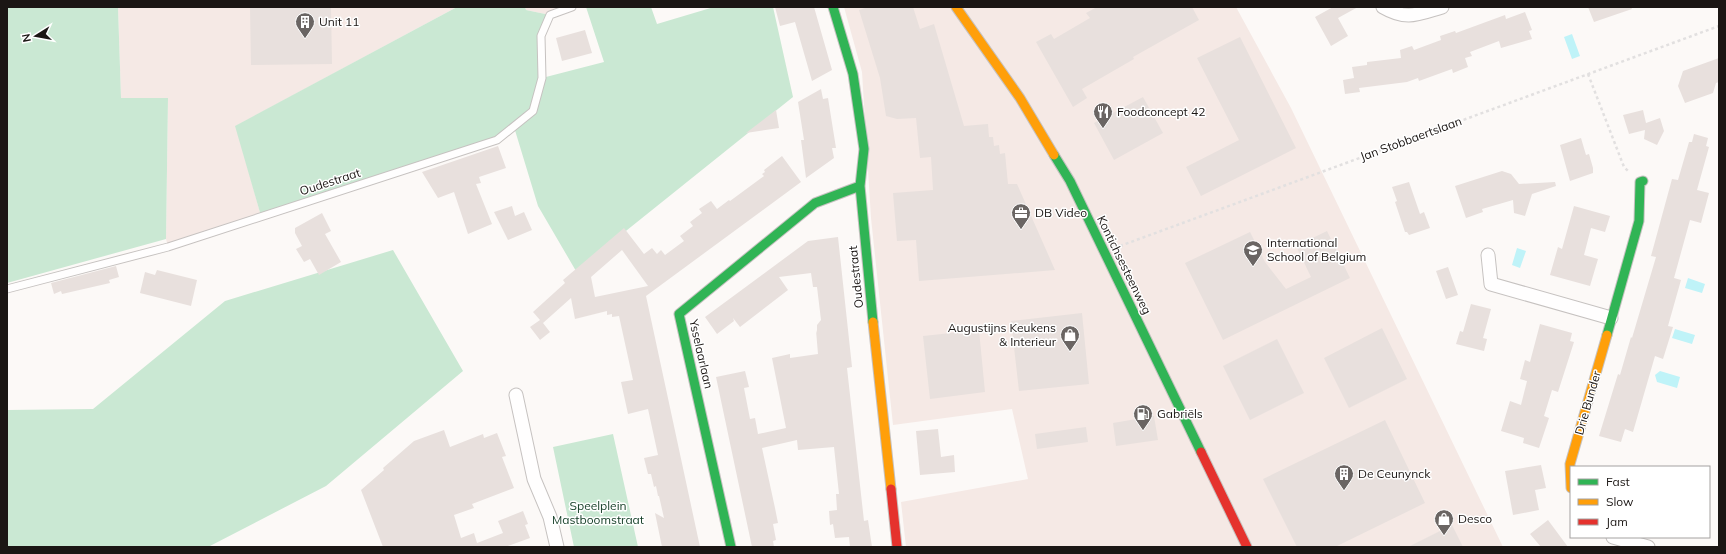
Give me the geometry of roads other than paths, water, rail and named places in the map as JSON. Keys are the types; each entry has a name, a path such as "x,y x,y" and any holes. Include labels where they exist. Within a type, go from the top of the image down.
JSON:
{"street":[{"name":"Oudestraat","path":"833,7 853,74 864,149 860,186 862,219 897,547"},
{"name":"Kontichsesteenweg","path":"956,7 1024,104 1070,181 1247,547"},
{"path":"1383,7 1392,12 1412,16 1442,7"},
{"name":"Drie Bunder","path":"1570,466 1639,221 1642,181"},
{"name":"Ysselaarlaan","path":"731,547 679,314 815,203 860,186"},
{"path":"1488,255 1491,284 1611,318"},
{"path":"516,395 534,479 550,517 557,547"},
{"path":"1616,538 1648,547"}],"lane":[{"name":"Oudestraat","path":"7,289 168,247 497,140 533,111 542,78 542,36 550,15 572,7"}],"water":[{"path":"1572,34 1580,56 1572,59 1564,37"},
{"path":"1517,248 1526,251 1520,268 1512,265"},
{"path":"1688,278 1705,284 1702,293 1685,288"},
{"path":"1675,329 1695,335 1692,344 1672,338"},
{"path":"1660,371 1680,377 1677,388 1657,382 1655,375"}],"place":[{"name":"Unit 11","path":"305,39"},
{"name":"Foodconcept 42","path":"1103,129"},
{"name":"DB Video","path":"1021,230"},
{"name":"International School of Belgium","path":"1253,267"},
{"name":"Augustijns Keukens & Interieur","path":"1070,352"},
{"name":"Gabriëls","path":"1143,431"},
{"name":"De Ceunynck","path":"1344,491"},
{"name":"Desco","path":"1444,536"}],"park label":[{"name":"Speelplein Mastboomstraat","path":"598,513"}]}
